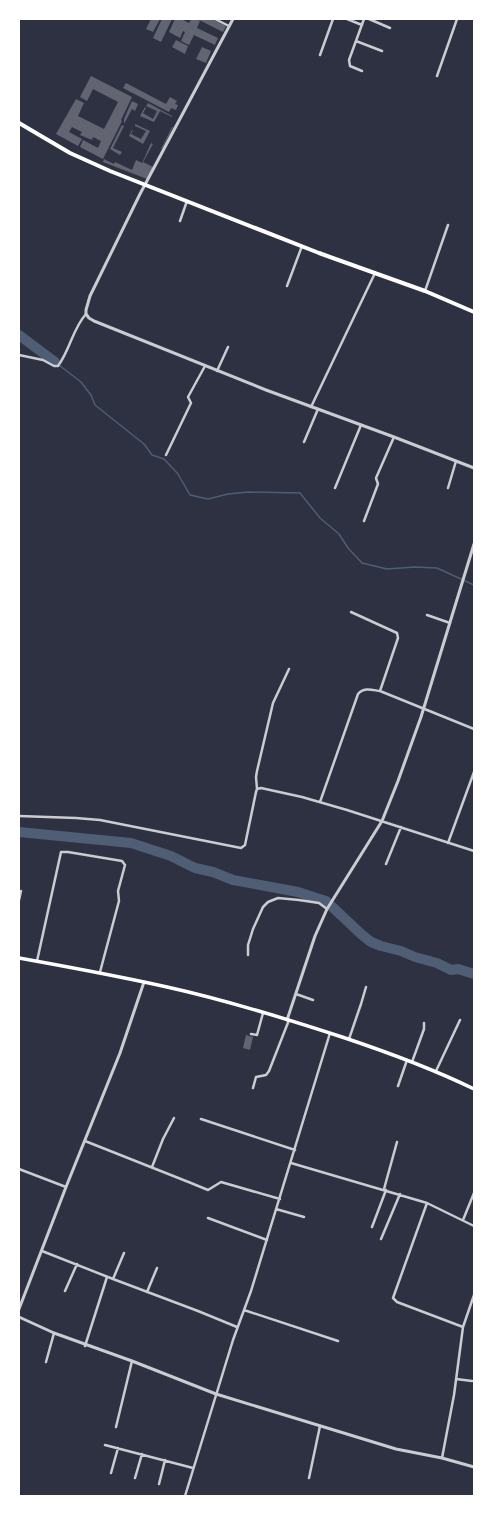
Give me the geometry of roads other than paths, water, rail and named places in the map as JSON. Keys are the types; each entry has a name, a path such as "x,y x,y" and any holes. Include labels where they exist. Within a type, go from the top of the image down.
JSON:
{"main road":[{"path":"19,123 70,153 187,201 302,246 425,291 474,312"},
{"path":"19,958 100,972 144,982 218,1000 288,1020 407,1060 436,1071 474,1089"}],"street":[{"path":"216,19 230,26"},
{"path":"19,355 43,360 54,366 59,365 69,348 80,322 86,314 90,296 145,184 233,19"},
{"path":"320,55 333,19"},
{"path":"347,19 362,25"},
{"path":"362,71 350,66 348,62 364,19"},
{"path":"368,19 390,28"},
{"path":"437,76 457,19"},
{"path":"356,41 382,51"},
{"path":"180,221 187,201"},
{"path":"425,291 448,225"},
{"path":"287,286 302,246"},
{"path":"312,407 375,273"},
{"path":"86,314 94,321 205,366 318,410 394,436 474,468"},
{"path":"217,370 228,347"},
{"path":"166,455 191,403 188,397 205,366"},
{"path":"304,442 318,410"},
{"path":"335,488 361,424"},
{"path":"364,521 378,484 376,478 394,436"},
{"path":"448,488 456,461"},
{"path":"253,1088 256,1077 266,1076 269,1071 288,1020 315,936 327,908 382,821 424,709 474,544"},
{"path":"351,612 397,633 398,638 380,691"},
{"path":"427,615 450,623"},
{"path":"19,816 100,820 241,848 245,845 258,789 256,781 257,771 273,703 288,669"},
{"path":"320,802 358,694 364,690 380,691 474,729"},
{"path":"448,843 474,772"},
{"path":"258,789 276,791 320,802 474,851"},
{"path":"386,864 401,827"},
{"path":"37,961 61,852 110,858 122,861 125,865 118,891 119,901 100,972"},
{"path":"19,900 21,891"},
{"path":"248,955 248,945 253,929 263,907 268,902 278,898 299,900 319,903 327,908"},
{"path":"19,1309 120,1053 144,982"},
{"path":"348,1039 366,987"},
{"path":"296,994 313,1000"},
{"path":"251,1034 257,1035 263,1013"},
{"path":"436,1071 460,1020"},
{"path":"412,1062 424,1029 424,1023"},
{"path":"185,1496 216,1394 280,1199 330,1034"},
{"path":"398,1086 407,1060"},
{"path":"152,1167 163,1139 174,1118"},
{"path":"201,1119 295,1150"},
{"path":"85,1141 206,1190 221,1182 280,1199"},
{"path":"372,1227 386,1190 397,1142"},
{"path":"291,1163 428,1203 474,1226"},
{"path":"19,1169 66,1188"},
{"path":"463,1220 474,1193"},
{"path":"381,1239 400,1194"},
{"path":"428,1203 393,1298 397,1302 463,1327"},
{"path":"276,1210 304,1217"},
{"path":"208,1218 267,1240"},
{"path":"42,1250 113,1280 238,1327"},
{"path":"113,1280 124,1253"},
{"path":"65,1291 77,1264"},
{"path":"147,1292 157,1268"},
{"path":"85,1346 108,1277"},
{"path":"442,1458 454,1395 463,1327 474,1295"},
{"path":"244,1310 338,1340"},
{"path":"19,1317 85,1346 216,1394 396,1449 442,1458 474,1467"},
{"path":"46,1362 54,1333"},
{"path":"116,1427 132,1362"},
{"path":"456,1379 472,1381"},
{"path":"309,1478 320,1426"},
{"path":"105,1445 193,1468"},
{"path":"110,1473 118,1448"},
{"path":"135,1478 142,1454"},
{"path":"159,1484 165,1460"}],"waterway":[{"path":"19,335 55,362"},
{"path":"55,362 81,382 91,395 95,405 144,444 152,455 164,459 178,474 190,495 208,499 228,494 248,492 300,493 320,518 339,534 348,548 362,563 387,569 415,567 437,568 474,585"},
{"path":"19,832 131,843 171,856 195,868 213,872 233,880 298,892 326,901 371,942 437,963 451,970 458,969 474,974"}]}
